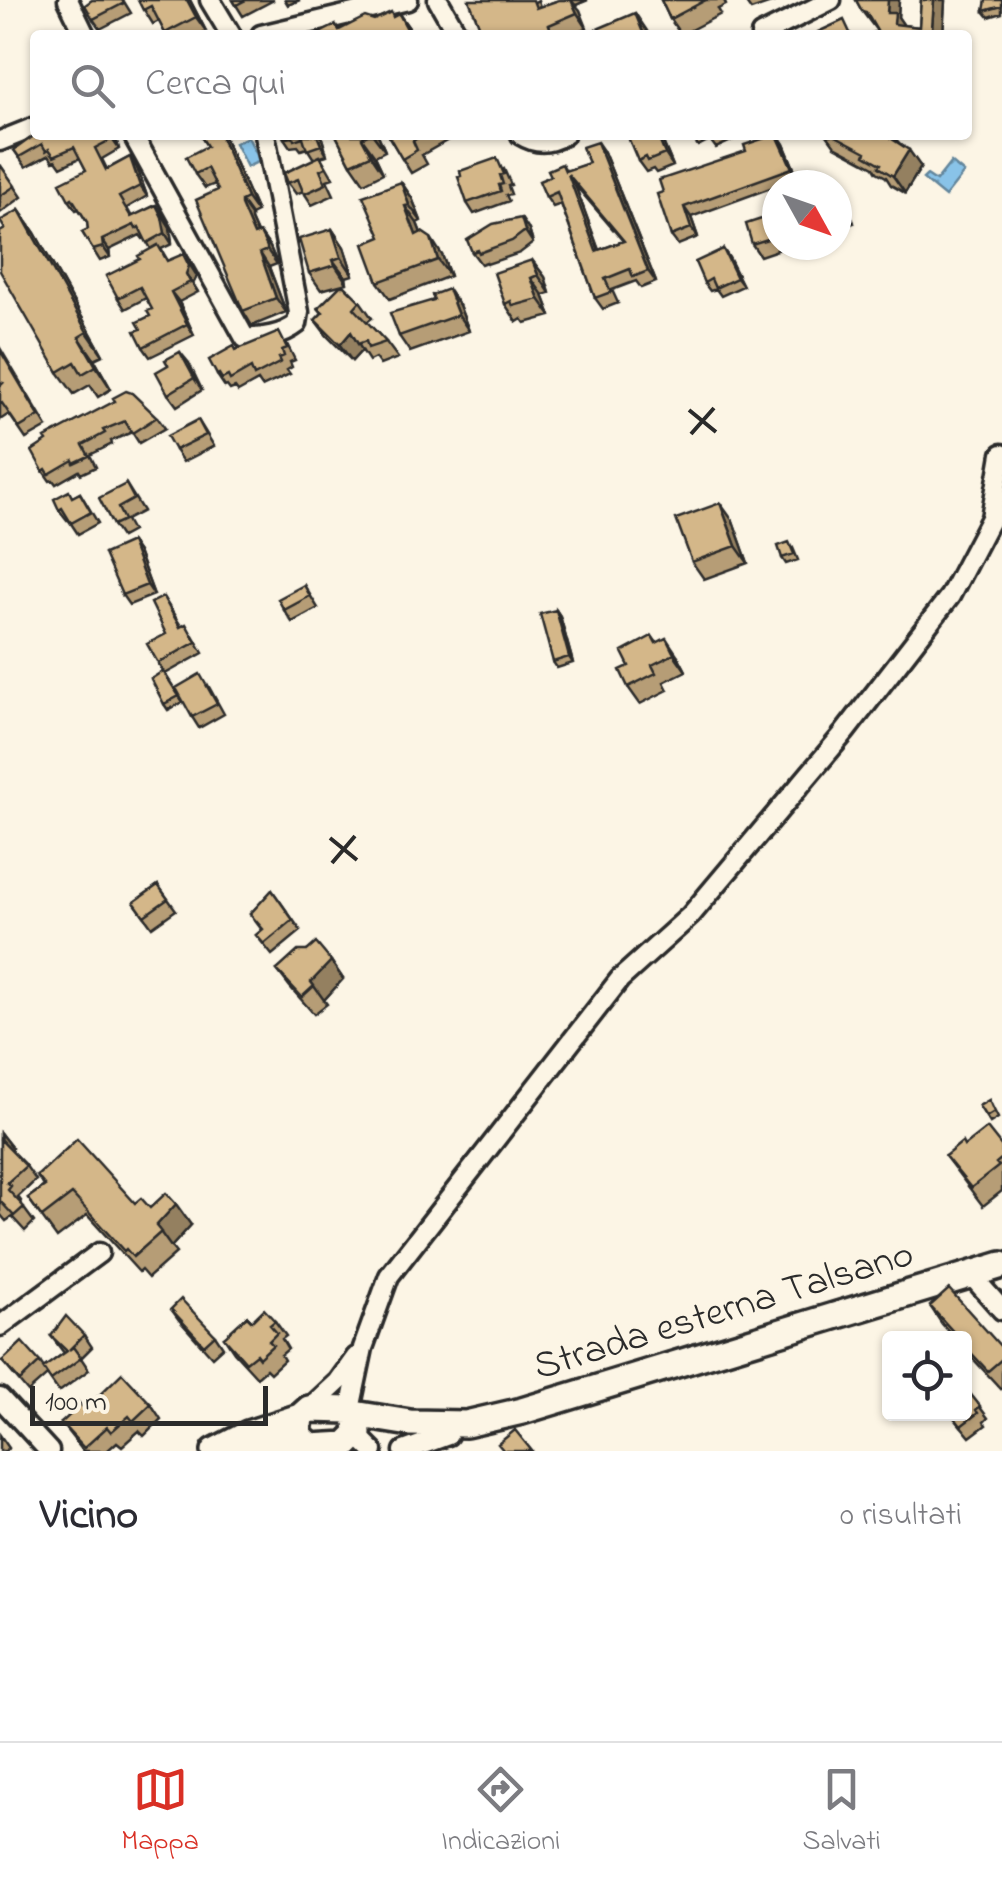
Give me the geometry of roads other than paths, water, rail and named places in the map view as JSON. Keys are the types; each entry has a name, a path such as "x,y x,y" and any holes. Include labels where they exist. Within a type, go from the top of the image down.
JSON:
{"street":[{"path":"68,0 82,30"},
{"path":"210,0 228,30"},
{"path":"281,30 408,0"},
{"path":"438,0 455,30"},
{"path":"772,30 831,0"},
{"path":"2,133 30,128"},
{"path":"136,140 244,338 258,339 289,331 297,324 299,312 266,140"},
{"path":"303,1433 362,1348 389,1276 620,980 690,916 844,732 950,596 996,517 1002,454"},
{"path":"0,1326 99,1253"},
{"name":"Strada esterna Talsano","path":"357,1434 410,1423 457,1430 1002,1266"},
{"path":"972,1276 1002,1310"},
{"path":"357,1434 362,1348"},
{"path":"0,1398 49,1451"},
{"path":"404,1451 457,1430"},
{"path":"252,1451 303,1433 357,1434"},
{"path":"215,1451 248,1434 357,1434"}],"water":[{"path":"250,140 260,161 247,167 235,143"},
{"path":"951,162 964,173 945,197 923,179 927,175 936,181"}]}
